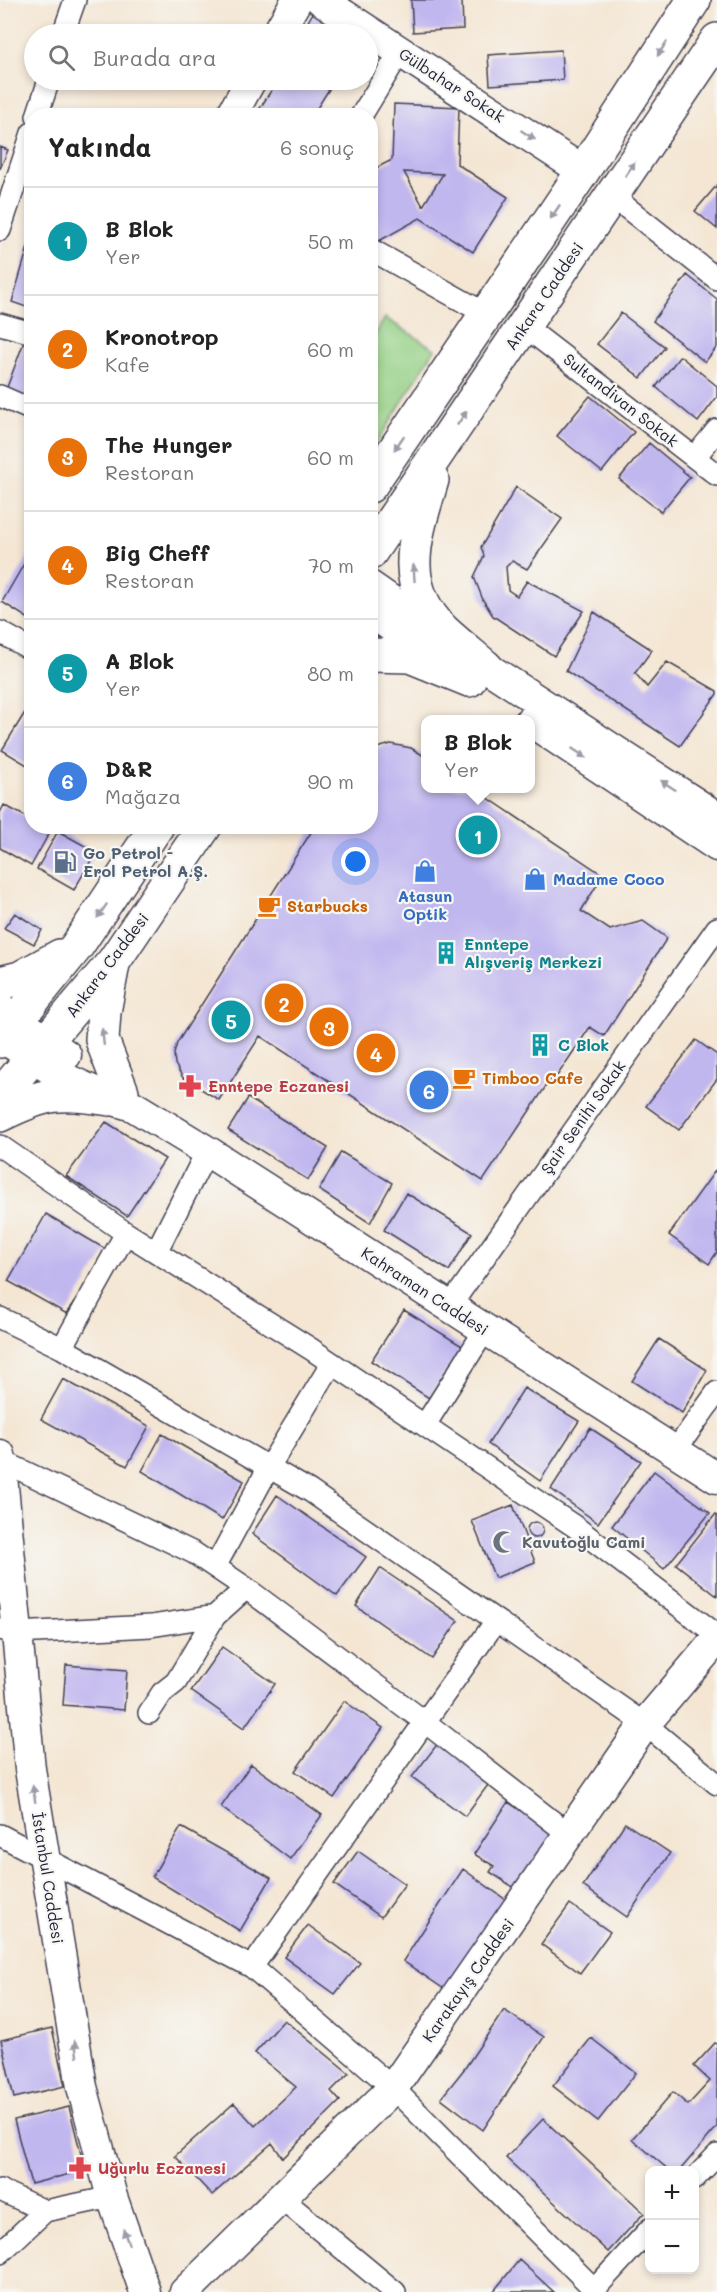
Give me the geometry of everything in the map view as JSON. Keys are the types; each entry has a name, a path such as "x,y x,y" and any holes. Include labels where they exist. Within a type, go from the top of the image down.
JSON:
{"main road":[{"path":"378,472 582,171 694,0"},
{"name":"Ankara Caddesi","path":"378,541 717,40"},
{"path":"441,449 414,546 414,582 428,611 478,673"},
{"path":"378,654 410,656 478,673"},
{"path":"4,1028 77,945 152,834"},
{"name":"Ankara Caddesi","path":"0,1096 114,961 200,834"},
{"path":"0,983 20,978 77,945"},
{"path":"0,1114 31,1100 52,1094 121,1099 102,1040 104,1012 114,961"}],"street":[{"path":"67,24 75,0"},
{"path":"283,24 297,0"},
{"name":"Gülbahar Sokak","path":"321,0 358,24"},
{"name":"Gülbahar Sokak","path":"378,37 582,171"},
{"path":"378,88 400,51"},
{"path":"40,108 46,90"},
{"path":"235,108 245,90"},
{"path":"366,108 377,90"},
{"path":"0,230 24,157"},
{"path":"612,196 717,279"},
{"path":"378,253 486,314"},
{"path":"0,324 24,331"},
{"name":"Sultandivan Sokak","path":"524,326 717,475"},
{"path":"0,396 24,406"},
{"path":"695,458 717,430"},
{"path":"378,592 478,673 524,715"},
{"path":"378,617 478,673 717,817"},
{"path":"0,632 24,646"},
{"path":"535,723 717,846"},
{"name":"Şair Senihi Sokak","path":"450,1306 717,928"},
{"name":"Kahraman Caddesi","path":"4,1028 40,1049 64,1078 121,1099 207,1151 717,1478"},
{"path":"0,1146 126,1233 332,1363 578,1528 717,1635"},
{"path":"156,1252 207,1151"},
{"path":"62,1348 126,1233"},
{"path":"0,1318 62,1348 310,1491 645,1724 717,1784"},
{"path":"424,1425 485,1330"},
{"path":"215,1567 269,1467 332,1363"},
{"path":"675,1451 717,1392"},
{"name":"İstanbul Caddesi","path":"0,1455 8,1631 82,2088 112,2197 145,2292"},
{"path":"0,1461 194,1552 246,1588 425,1722 570,1834"},
{"path":"149,1713 162,1693 176,1682 215,1616 246,1588"},
{"path":"8,1631 151,1626 215,1616"},
{"path":"252,1967 496,1621"},
{"name":"Karakayış Caddesi","path":"185,2292 393,2088 645,1724 717,1639"},
{"path":"0,1835 252,1967 393,2088 595,2291 645,2235"},
{"path":"699,2174 717,2155"},
{"path":"0,2190 45,2211"},
{"path":"0,2253 45,2211 112,2197"},
{"path":"280,2198 395,2292"}],"green space":[{"path":"385,318 435,349 378,441 378,330"}],"building":[{"path":"411,0 462,0 463,29 413,32"},
{"path":"318,4 345,24 307,24"},
{"path":"561,50 563,80 490,85 488,55"},
{"path":"272,90 329,90 317,108 260,108"},
{"path":"394,104 459,107 457,164 508,197 473,252 420,218 378,242 378,167 392,160","holes":["404,172 443,174 423,206"]},
{"path":"0,147 8,150 0,169"},
{"path":"717,185 717,229 695,211"},
{"path":"24,261 24,306 12,302"},
{"path":"687,275 717,299 717,347 705,362 653,321"},
{"path":"621,313 665,347 641,378 597,344"},
{"path":"24,342 24,396 6,390"},
{"path":"680,356 717,386 717,397 698,422 656,387"},
{"path":"590,396 634,432 602,472 557,436"},
{"path":"649,443 690,477 661,512 619,479"},
{"path":"516,487 562,519 527,569 512,561 506,567 508,590 517,596 527,581 584,611 554,656 493,616 483,600 474,577 484,556 481,547"},
{"path":"24,564 24,616 2,602"},
{"path":"594,612 652,650 635,673 647,687 667,662 717,691 680,746 566,671"},
{"path":"24,714 24,763 2,750"},
{"name":"Enntepe Alışveriş Merkezi","path":"391,744 411,748 421,754 421,793 480,793 603,875 581,911 610,930 643,921 667,938 604,1036 590,1027 557,1076 554,1074 483,1181 260,1036 219,1100 183,1078 175,1064 174,1054 177,1043 310,834 378,834 378,748"},
{"path":"4,805 24,816 24,834 49,834 31,866 0,848 0,813"},
{"path":"56,834 63,834 96,852 74,890 37,869"},
{"path":"15,913 42,930 34,944 4,928"},
{"path":"696,1040 717,1055 717,1079 679,1130 646,1106"},
{"path":"248,1098 328,1148 308,1180 228,1130"},
{"path":"106,1122 165,1159 127,1216 66,1176"},
{"path":"341,1152 392,1183 370,1223 319,1190"},
{"path":"717,1168 717,1252 709,1264 669,1235"},
{"path":"406,1193 472,1233 449,1271 384,1230"},
{"path":"46,1214 107,1250 67,1314 8,1281"},
{"path":"404,1310 462,1346 429,1398 371,1361"},
{"path":"659,1339 707,1370 682,1413 632,1381"},
{"path":"63,1379 149,1426 127,1466 41,1419"},
{"path":"524,1388 579,1421 540,1481 488,1444"},
{"path":"590,1428 641,1461 598,1523 551,1489"},
{"path":"162,1434 244,1481 222,1520 142,1471"},
{"path":"654,1471 710,1513 664,1569 612,1526"},
{"path":"277,1495 366,1557 337,1596 252,1534"},
{"name":"Kavutoğlu Cami","path":"513,1505 535,1562 495,1578 472,1521"},
{"path":"715,1515 717,1516 717,1596 676,1564"},
{"path":"532,1522 538,1522 543,1530 541,1536 532,1538 527,1533 527,1527"},
{"path":"380,1568 458,1621 432,1659 356,1606"},
{"path":"222,1647 275,1684 244,1728 191,1691"},
{"path":"66,1665 127,1670 124,1710 63,1705"},
{"path":"344,1701 383,1728 334,1798 295,1771"},
{"path":"439,1742 491,1781 465,1816 412,1777"},
{"path":"251,1764 322,1815 290,1859 221,1807"},
{"path":"508,1802 557,1833 519,1891 490,1872 494,1866 474,1854"},
{"path":"625,1823 670,1853 627,1917 583,1886"},
{"path":"181,1827 271,1878 240,1931 152,1877"},
{"path":"358,1851 405,1884 381,1917 334,1884"},
{"path":"463,1869 506,1900 447,1991 403,1961"},
{"path":"570,1904 610,1932 580,1973 541,1944"},
{"path":"308,1925 360,1963 335,1994 284,1957"},
{"path":"504,2010 544,2037 483,2130 441,2098 465,2068"},
{"path":"284,2020 349,2073 331,2091 340,2101 283,2158 272,2143 212,2195 175,2156 234,2103 255,2126 296,2087 255,2053"},
{"path":"52,2028 65,2086 14,2098 1,2040"},
{"path":"591,2038 636,2073 598,2121 553,2086"},
{"path":"715,2043 717,2044 717,2127 683,2166 664,2166 632,2139 673,2092 688,2105 710,2081 694,2066"},
{"path":"69,2107 85,2170 31,2184 14,2120"},
{"path":"543,2119 644,2213 608,2252 506,2158"},
{"path":"519,2260 554,2292 493,2292"}],"place":[{"name":"B Blok","path":"478,835"},
{"name":"Go Petrol - Erol Petrol A.Ş.","path":"65,862"},
{"name":"Atasun Optik","path":"425,871"},
{"name":"Madame Coco","path":"535,879"},
{"name":"Starbucks","path":"269,906"},
{"name":"Enntepe Alışveriş Merkezi","path":"446,953"},
{"name":"Kronotrop","path":"284,1003"},
{"name":"A Blok","path":"231,1020"},
{"name":"The Hunger","path":"329,1027"},
{"name":"C Blok","path":"540,1045"},
{"name":"Big Cheff","path":"376,1053"},
{"name":"Timboo Cafe","path":"464,1078"},
{"name":"Enntepe Eczanesi","path":"190,1086"},
{"name":"D&R","path":"429,1090"},
{"name":"Kavutoğlu Cami","path":"504,1542"},
{"name":"Uğurlu Eczanesi","path":"80,2168"}]}
